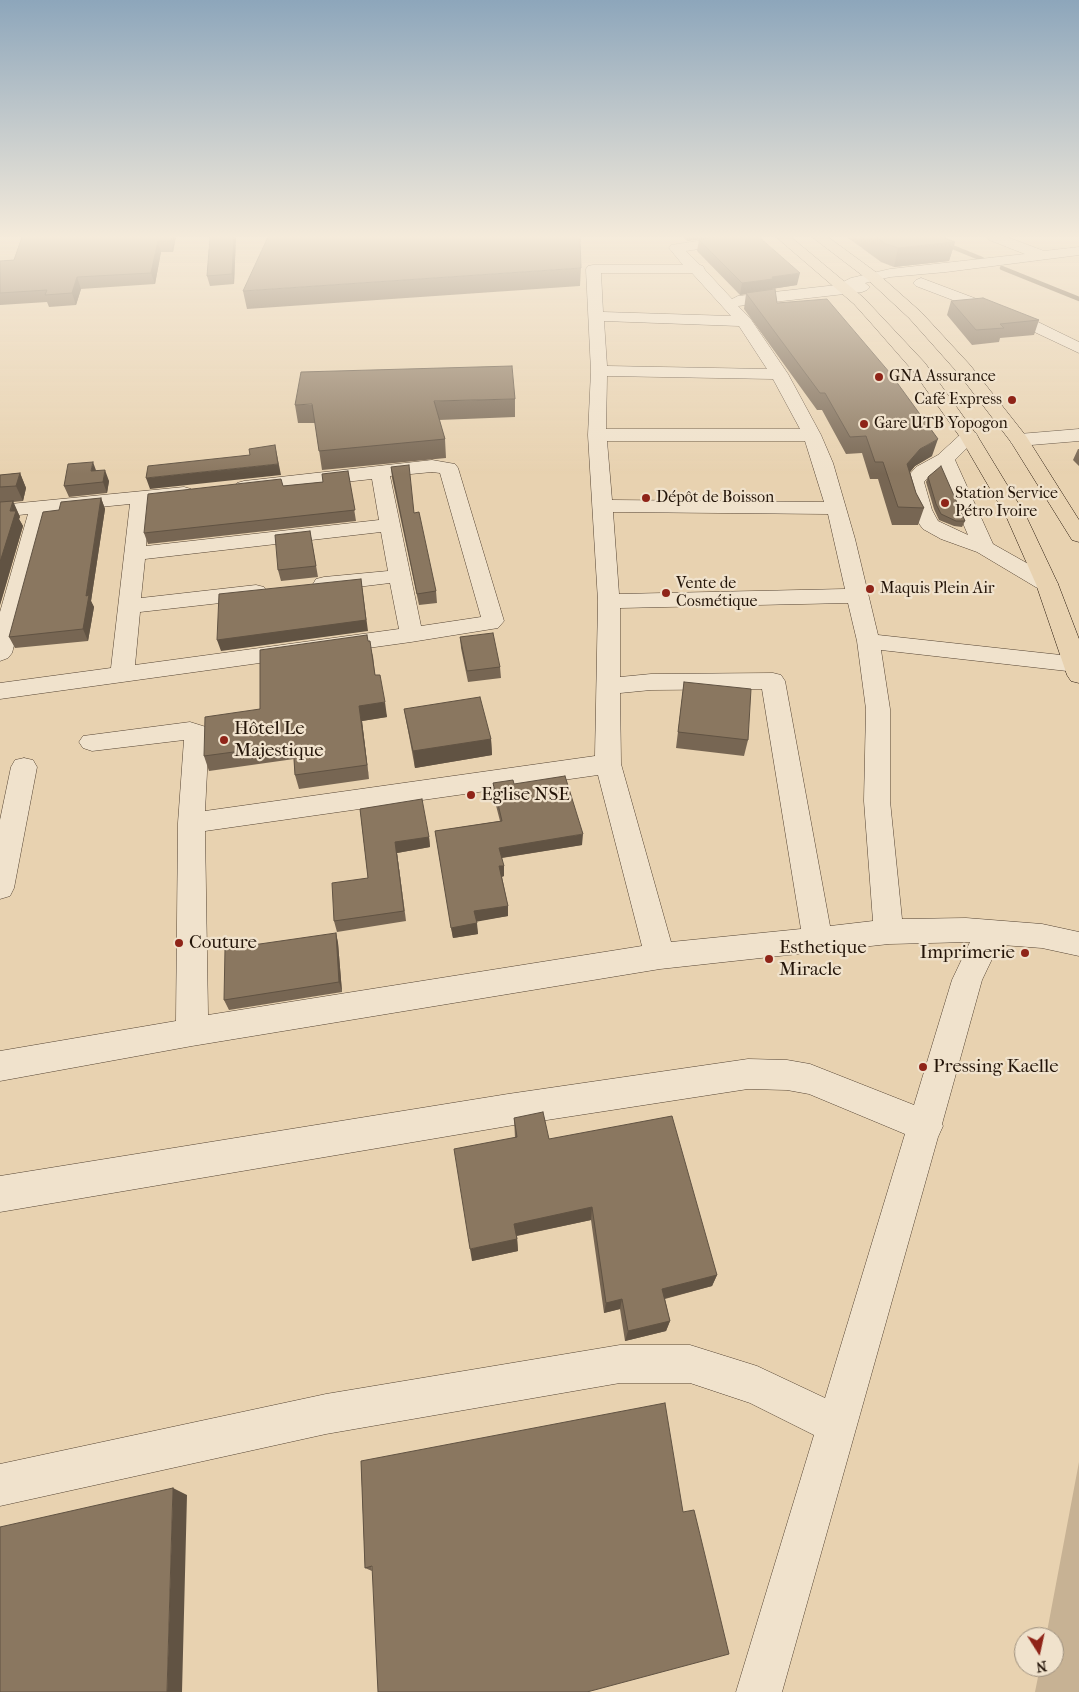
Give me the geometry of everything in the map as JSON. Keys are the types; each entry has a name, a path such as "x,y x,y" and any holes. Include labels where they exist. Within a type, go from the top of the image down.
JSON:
{"main road":[{"path":"873,316 919,368 969,437 1016,516 1047,584 1077,670"},
{"path":"916,316 964,369 1019,440 1079,536"}],"street":[{"path":"660,956 608,764 608,601 597,435 599,371 596,316 744,321"},
{"path":"740,316 779,374 812,435 823,463 836,508 868,641 878,709 877,801 889,932"},
{"path":"1008,316 1032,325 1079,348"},
{"path":"599,371 779,374"},
{"path":"597,435 812,435"},
{"path":"1019,440 1079,435"},
{"path":"969,437 945,459 923,471 914,481 922,510 930,526 948,535 984,548 1047,584"},
{"path":"945,459 984,548"},
{"path":"0,691 411,635 490,623 493,618 448,468 432,466 227,489"},
{"path":"380,472 411,635"},
{"path":"0,511 198,492"},
{"path":"122,675 141,498"},
{"path":"603,506 836,508"},
{"path":"0,653 40,507"},
{"path":"135,554 390,525"},
{"path":"303,587 399,576"},
{"path":"129,606 274,590"},
{"path":"608,601 857,596"},
{"path":"868,641 1077,670"},
{"path":"609,686 651,682 773,681 818,940"},
{"path":"92,742 190,731 197,733 191,823 192,1032"},
{"path":"191,823 608,764"},
{"path":"0,888 24,767"},
{"path":"0,1066 192,1032 660,956 889,932 966,930 1042,936 1079,944"},
{"path":"759,1692 926,1126 967,980 982,949 995,932"},
{"path":"0,1194 508,1110 748,1074 787,1075 810,1078 926,1126"},
{"path":"0,1485 326,1414 620,1364 690,1364 757,1386 837,1425"}],"shaded area":[{"path":"1079,1462 1079,1692 1035,1692 1038,1677 1064,1677 1064,1627 1048,1627"}],"building":[{"path":"763,316 841,316 890,373 938,439 920,449 907,464 916,493 924,508 898,507 883,462 875,462 866,436 850,437 825,393 820,393"},
{"path":"964,316 1029,316 1039,320 1000,324 1004,328 976,330"},
{"path":"512,366 515,399 434,401 445,439 319,451 312,404 295,405 301,372"},
{"path":"275,445 278,464 146,478 148,466 250,455 249,449"},
{"path":"93,462 91,471 105,470 103,482 64,486 68,464"},
{"path":"409,465 414,513 419,512 436,591 417,594 391,467"},
{"path":"941,466 965,521 956,521 941,514 936,504 928,477"},
{"path":"348,471 355,510 144,533 148,494 281,479 283,486 323,482 322,474"},
{"path":"20,473 16,486 0,487 0,475"},
{"path":"101,498 86,596 89,595 83,629 9,637 43,512 59,510 61,502"},
{"path":"13,501 10,511 16,511 0,562 0,502"},
{"path":"310,531 316,566 278,570 275,535"},
{"path":"361,579 366,620 217,640 219,594"},
{"path":"493,633 500,667 467,671 460,637"},
{"path":"367,635 368,641 370,641 375,675 380,675 385,702 359,706 367,765 295,775 293,744 204,756 205,717 260,709 260,650"},
{"path":"684,682 751,689 748,740 678,732"},
{"path":"480,697 491,739 413,751 404,709"},
{"path":"565,776 583,834 499,848 504,866 499,866 508,906 474,911 477,923 451,928 435,831 502,821 493,783 513,780 514,784"},
{"path":"422,799 429,837 395,842 404,911 334,921 332,883 368,878 360,809"},
{"path":"336,933 339,982 224,1000 225,949"},
{"path":"543,1112 549,1139 672,1116 717,1275 662,1289 670,1321 628,1331 622,1299 606,1303 592,1207 514,1224 517,1239 470,1249 454,1149 517,1137 514,1118"},
{"path":"665,1403 683,1512 694,1510 729,1654 587,1692 378,1692 372,1566 365,1568 361,1461"},
{"path":"173,1488 167,1692 0,1692 0,1527"}],"place":[{"name":"GNA Assurance","path":"879,377"},
{"name":"Café Express","path":"1012,400"},
{"name":"Gare UTB Yopogon","path":"864,424"},
{"name":"Dépôt de Boisson","path":"646,498"},
{"name":"Station Service Pétro Ivoire","path":"945,503"},
{"name":"Maquis Plein Air","path":"870,589"},
{"name":"Vente de Cosmétique","path":"666,593"},
{"name":"Hôtel Le Majestique","path":"224,740"},
{"name":"Eglise NSE","path":"471,795"},
{"name":"Couture","path":"179,943"},
{"name":"Imprimerie","path":"1025,953"},
{"name":"Esthetique Miracle","path":"769,959"},
{"name":"Pressing Kaelle","path":"923,1067"}]}
